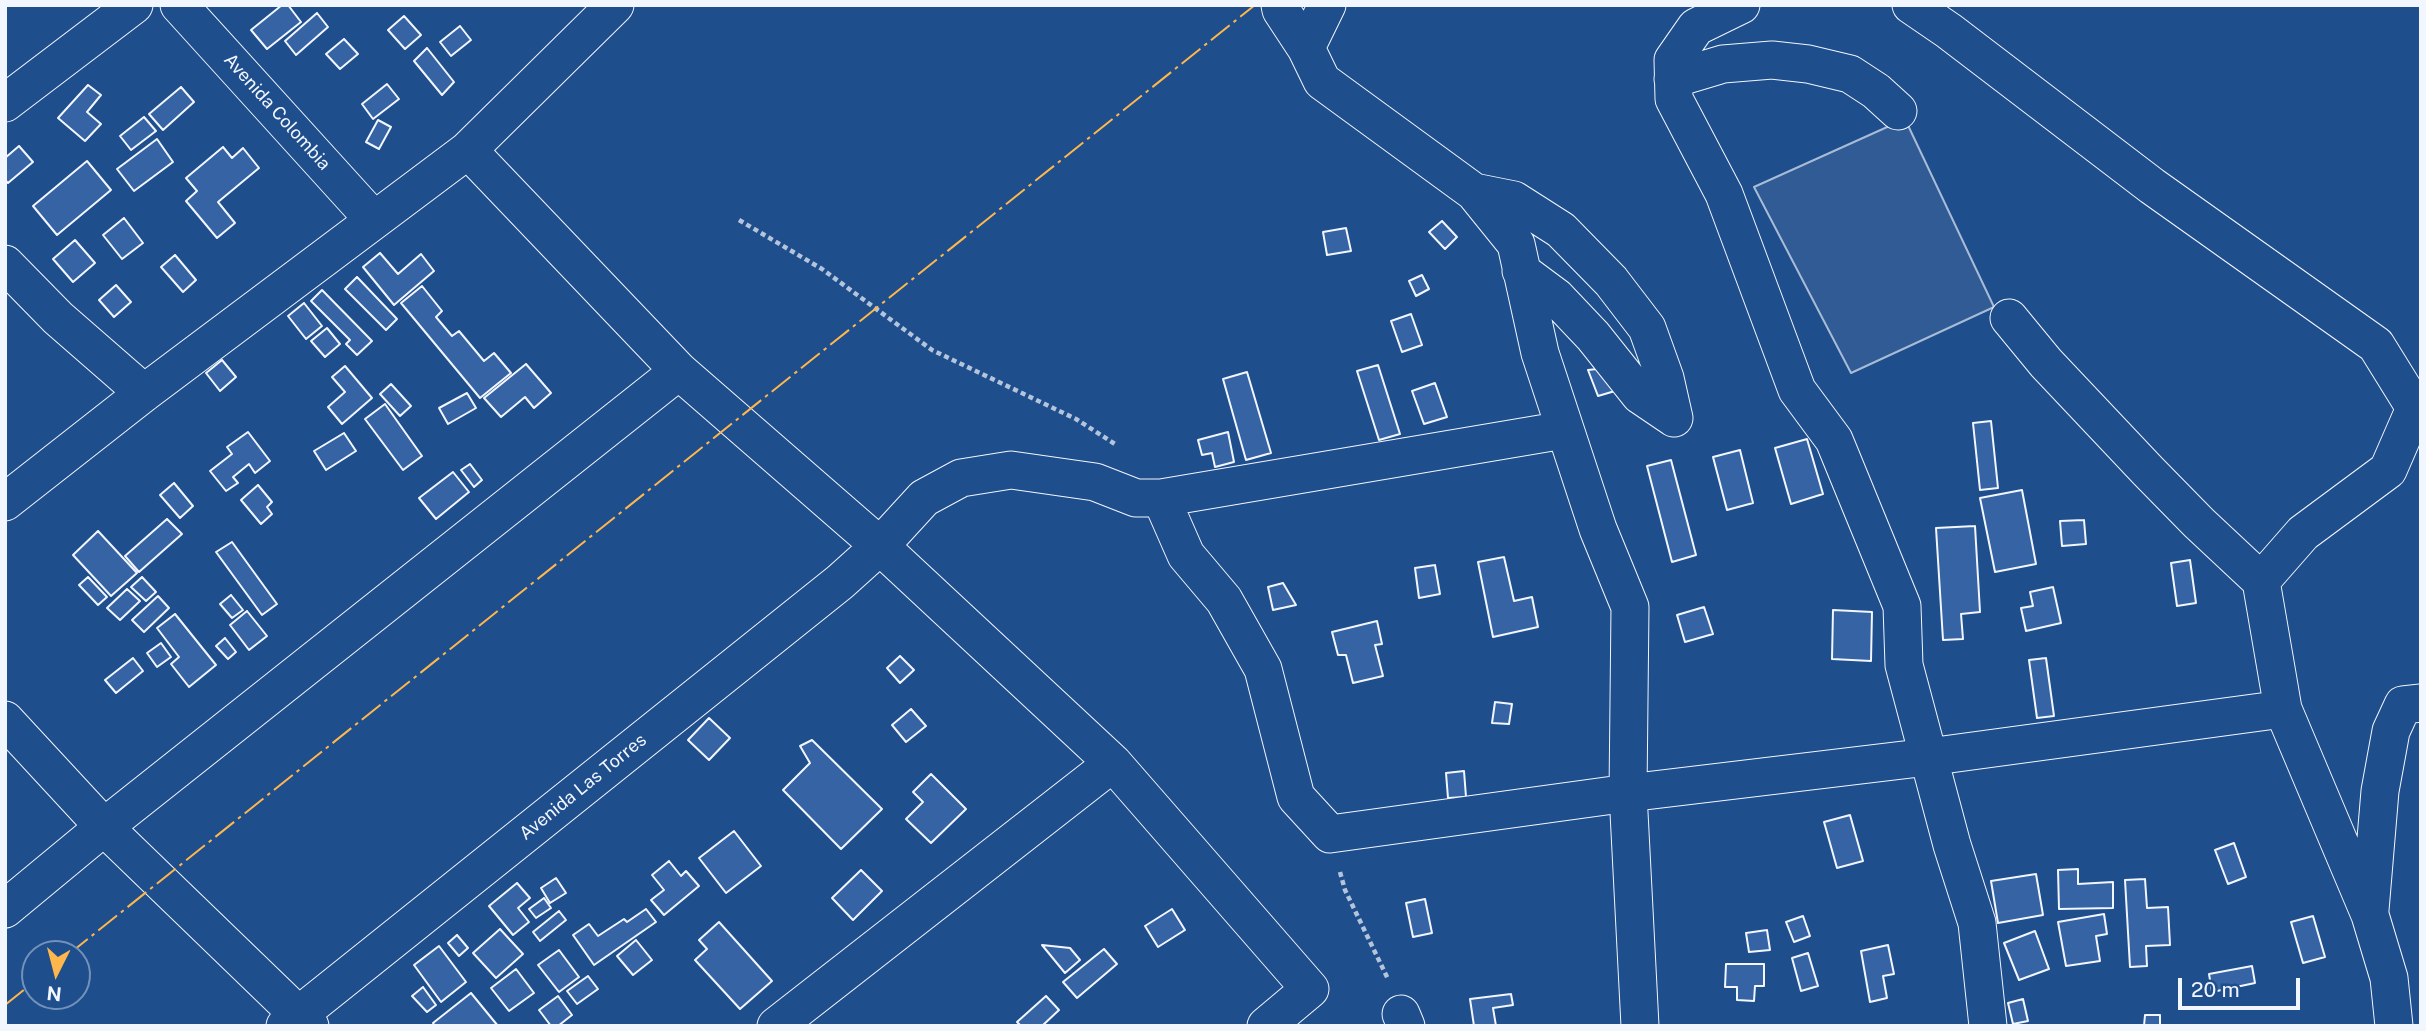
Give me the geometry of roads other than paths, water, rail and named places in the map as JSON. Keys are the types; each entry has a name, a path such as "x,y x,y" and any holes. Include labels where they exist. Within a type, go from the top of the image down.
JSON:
{"street":[{"path":"5,103 134,5"},
{"name":"Avenida Colombia","path":"179,5 374,219"},
{"path":"5,502 144,393 468,150 615,5"},
{"path":"1280,5 1280,10 1306,48 1322,81 1474,192 1516,244 1540,353 1564,430 1598,529 1630,607 1628,793 1640,1026"},
{"path":"1306,48 1327,5"},
{"path":"1741,5 1696,27 1673,60 1674,99 1724,194 1797,390 1834,440 1902,606 1904,665 1952,845 1977,923 1988,1026"},
{"path":"1912,5 2152,186 2376,345 2418,411 2388,470 2303,533 2260,580"},
{"path":"1673,79 1723,64 1772,60 1808,64 1850,74 1875,90 1898,111"},
{"path":"468,150 679,371 880,547 1113,763 1310,989 1266,1026"},
{"path":"1474,192 1514,200 1560,230 1611,281 1647,328 1665,378 1674,418 1640,396 1593,336 1556,297 1521,271"},
{"path":"5,264 58,318 144,393"},
{"path":"2009,318 2046,363 2148,471 2260,580 2283,709 2370,915 2389,978 2394,1026"},
{"path":"5,909 104,827 679,371"},
{"name":"Avenida Las Torres","path":"298,1022 829,590 880,547 924,498 961,478 1011,470 1095,482 1136,498 1161,498 1564,430"},
{"path":"1161,498 1186,555 1224,600 1263,669 1296,797 1330,834 2283,709"},
{"path":"2370,915 2380,791 2391,731 2403,705 2421,703"},
{"path":"5,720 104,827 298,1022"},
{"path":"776,1026 1113,763"}]}
